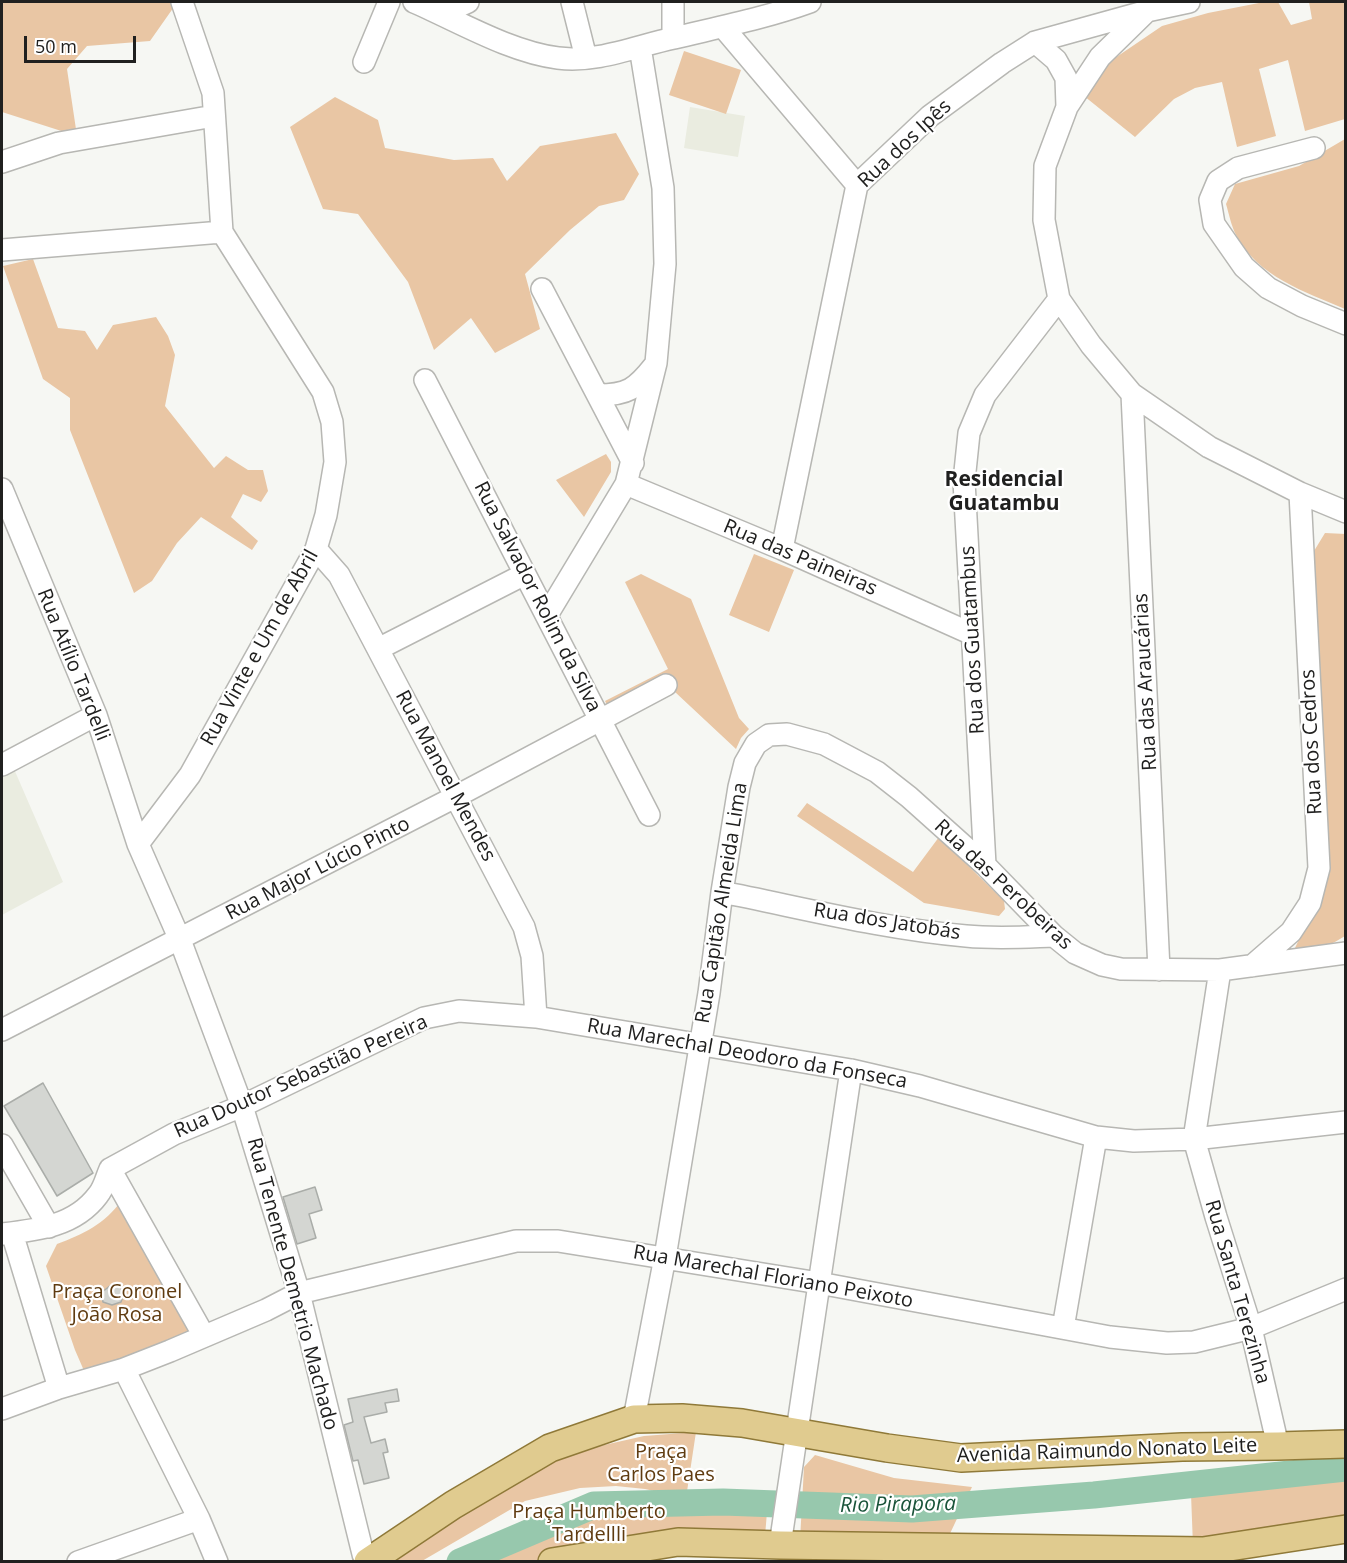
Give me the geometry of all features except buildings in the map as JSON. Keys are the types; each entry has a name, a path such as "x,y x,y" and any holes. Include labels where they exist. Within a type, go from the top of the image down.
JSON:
{"main road":[{"name":"Avenida Raimundo Nonato Leite","path":"366,1562 453,1505 550,1449 634,1419 697,1419 742,1423 887,1449 961,1458 1182,1447 1346,1444"},
{"path":"552,1562 678,1542 781,1539 1109,1555 1204,1556 1346,1528"}],"street":[{"name":"Rua Vinte e Um de Abril","path":"138,844 190,775 316,549 326,515 335,462 332,422 323,392 222,232 213,93 182,2"},
{"path":"364,62 389,2"},
{"path":"414,2 522,50 558,58 586,58 640,47 781,12 810,2"},
{"path":"442,14 468,2"},
{"path":"572,2 586,58"},
{"path":"673,2 673,38"},
{"name":"Rua dos Ipês","path":"782,549 856,185 930,116 1002,63 1035,42 1147,11 1189,2"},
{"path":"1147,11 1100,57 1067,107 1045,166 1044,220 1059,299 1091,345 1132,394 1209,447 1300,493 1346,512"},
{"path":"723,27 856,185"},
{"path":"1035,42 1056,60 1066,78 1067,107"},
{"path":"547,615 626,484 656,363 665,264 663,188 640,47"},
{"path":"2,162 59,143 214,116"},
{"path":"1314,148 1239,168 1218,181 1210,201 1214,224 1244,267 1268,288 1302,306 1346,324"},
{"path":"2,250 222,232"},
{"path":"542,289 633,463"},
{"name":"Rua dos Guatambus","path":"985,865 964,481 969,433 985,395 1059,299"},
{"path":"598,395 617,395 632,390 656,363"},
{"name":"Rua Salvador Rolim da Silva","path":"425,380 649,815"},
{"name":"Rua das Araucárias","path":"1132,394 1160,970"},
{"name":"Rua das Paineiras","path":"626,484 782,549 972,634"},
{"name":"Rua Atílio Tardelli","path":"2,489 96,714 138,844"},
{"name":"Rua dos Cedros","path":"1252,967 1291,932 1310,903 1319,868 1300,493"},
{"name":"Rua Manoel Mendes","path":"316,549 339,575 524,927 532,956 536,1017"},
{"path":"378,650 525,574"},
{"name":"Rua Major Lúcio Pinto","path":"2,1029 180,940 666,686"},
{"path":"2,765 96,714"},
{"name":"Rua das Perobeiras","path":"756,744 769,735 787,734 824,744 877,772 909,797 985,865 1054,936 1075,953 1102,965 1121,969 1220,970 1346,953"},
{"name":"Rua Capitão Almeida Lima","path":"634,1419 665,1257 709,993 739,787 745,763 756,744"},
{"name":"Rua Tenente Demetrio Machado","path":"138,844 180,940 242,1106 299,1293 366,1562"},
{"name":"Rua dos Jatobás","path":"722,892 894,927 967,936 1012,938 1054,936"},
{"path":"1194,1139 1220,970"},
{"name":"Rua Doutor Sebastião Pereira","path":"110,1169 174,1134 242,1106 424,1018 459,1011 536,1017"},
{"name":"Rua Marechal Deodoro da Fonseca","path":"536,1017 851,1070 920,1086 1096,1137 1134,1141 1194,1139 1346,1122"},
{"path":"781,1539 851,1070"},
{"path":"1063,1328 1096,1137"},
{"name":"Rua Santa Terezinha","path":"1194,1139 1251,1328 1278,1446"},
{"path":"2,1144 49,1227"},
{"path":"59,1388 7,1233 49,1227 67,1221 84,1211 100,1194 110,1169"},
{"path":"2,1409 59,1388 124,1369 204,1336 110,1169"},
{"name":"Rua Marechal Floriano Peixoto","path":"204,1336 266,1310 299,1293 516,1241 558,1241 665,1257 1110,1337 1167,1343 1194,1342 1251,1328 1346,1289"},
{"path":"124,1369 199,1519 217,1562"},
{"path":"78,1562 199,1519"}],"shaded area":[{"path":"690,107 745,116 738,157 684,148"},
{"path":"14,769 63,882 2,915 2,776"}],"green space":[{"path":"2,2 168,2 176,4 150,41 87,46 67,69 77,136 2,112"},
{"path":"1264,2 1278,2 1291,25 1312,19 1309,2 1345,2 1345,119 1305,131 1288,60 1259,69 1276,136 1237,147 1222,82 1195,88 1174,99 1135,137 1084,96 1112,60 1162,26 1208,13"},
{"path":"684,51 741,70 726,114 669,95"},
{"path":"335,97 378,120 385,148 454,160 493,158 507,181 540,146 616,133 639,174 624,200 599,206 570,230 525,274 540,329 495,353 471,318 434,350 408,282 358,214 323,209 290,127"},
{"path":"1345,139 1345,309 1283,281 1256,261 1236,235 1226,204 1235,184 1299,166"},
{"path":"33,259 58,328 85,331 97,350 113,325 156,317 168,336 175,355 165,406 214,468 226,456 248,470 263,470 268,491 261,502 243,494 231,517 258,541 252,550 201,517 177,543 152,581 134,593 70,430 70,398 43,379 3,266"},
{"path":"606,454 611,462 611,472 584,517 556,480"},
{"path":"1325,533 1346,534 1345,936 1321,948 1309,950 1295,948 1322,899 1329,872 1314,593 1314,551"},
{"path":"754,554 794,570 769,632 729,615"},
{"path":"641,574 691,599 739,718 749,729 741,738 736,749 675,692 616,722 605,701 668,669 625,582"},
{"path":"807,803 913,872 939,837 1004,901 1005,909 999,916 924,903 797,816"},
{"name":"Praça Coronel João Rosa","path":"121,1201 198,1333 85,1373 46,1266 57,1244 93,1227 108,1216"},
{"name":"Praça Carlos Paes","path":"696,1432 686,1498 645,1489 616,1486 580,1488 525,1501 422,1561 392,1562 524,1474 582,1450 644,1436"},
{"path":"815,1455 894,1478 972,1487 946,1542 800,1540 804,1467"},
{"path":"1345,1476 1345,1523 1193,1546 1191,1494"},
{"name":"Praça Humberto Tardellli","path":"620,1494 702,1508 767,1512 765,1536 545,1561 445,1562 532,1516 584,1498"}],"waterway":[{"name":"Rio Pirapora","path":"460,1562 594,1505 723,1502 912,1509 1094,1495 1346,1468"}],"district":[{"name":"Residencial Guatambu","path":"1004,492"}]}
